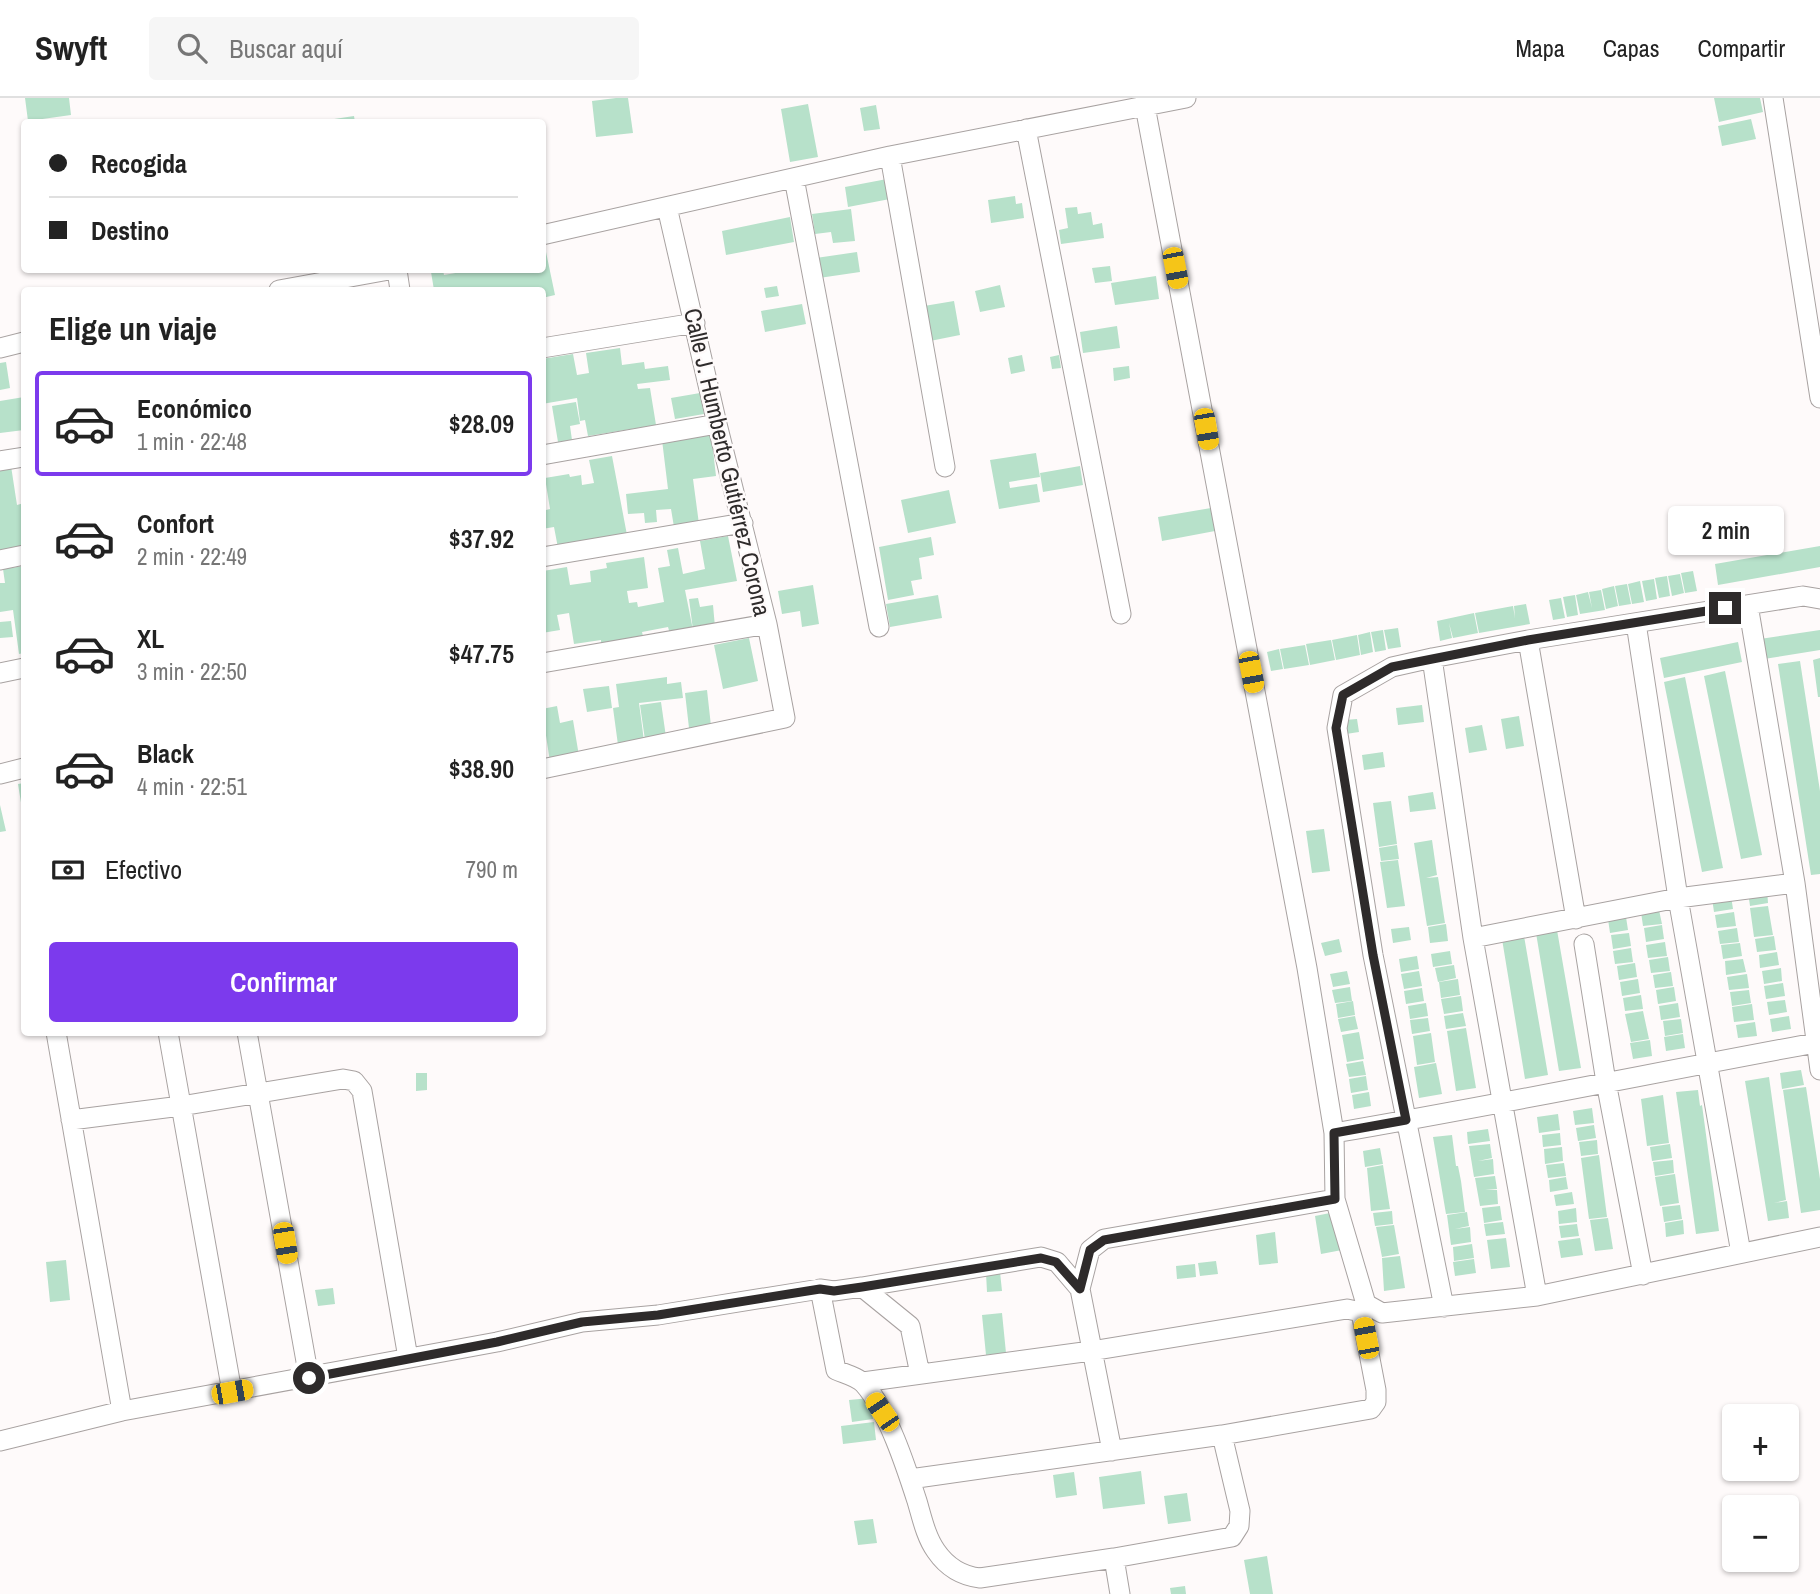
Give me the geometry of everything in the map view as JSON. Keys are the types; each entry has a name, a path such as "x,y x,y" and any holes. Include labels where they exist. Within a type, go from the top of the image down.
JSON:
{"street":[{"path":"546,234 890,156 1186,98"},
{"path":"1773,98 1820,398"},
{"path":"910,1479 1222,1435 1371,1409 1376,1402 1363,1308 1335,1199 1334,1133 1307,968 1145,106"},
{"path":"1026,129 1121,614"},
{"path":"890,156 945,467"},
{"path":"794,178 880,627"},
{"name":"Calle J. Humberto Gutiérrez Corona","path":"546,768 785,718 767,624 667,207"},
{"path":"296,287 372,273"},
{"path":"546,347 695,323"},
{"path":"0,348 21,343"},
{"path":"546,454 717,424"},
{"path":"0,461 21,458"},
{"path":"546,556 743,523"},
{"path":"0,560 21,556"},
{"path":"1444,1307 1373,955 1336,728 1343,695 1392,667 1432,658 1803,596 1820,599"},
{"path":"1748,605 1795,883 1820,1070"},
{"path":"1636,623 1678,898 1741,1253"},
{"path":"546,662 767,624"},
{"path":"1528,640 1577,919"},
{"path":"1432,658 1473,938 1537,1296"},
{"path":"0,673 21,669"},
{"path":"0,774 21,769"},
{"path":"1473,938 1678,898 1795,883"},
{"path":"1584,944 1606,1082 1643,1275"},
{"path":"57,1036 122,1411"},
{"path":"169,1036 232,1392"},
{"path":"248,1036 309,1378"},
{"path":"1334,1133 1817,1043"},
{"path":"71,1120 181,1106 343,1079 354,1081 362,1091 408,1358"},
{"path":"1112,1451 1080,1289 1090,1250 1104,1240 1335,1199"},
{"path":"820,1289 836,1370 863,1382 1091,1351 1347,1309 1363,1308 1382,1313 1537,1296 1820,1237"},
{"path":"0,1441 122,1411 497,1342 582,1322 658,1315 820,1289 834,1291 1041,1258 1056,1262 1080,1289"},
{"path":"862,1287 910,1326 920,1374"},
{"path":"863,1382 882,1412 910,1479 925,1528 935,1550 950,1566 967,1576 980,1578 1232,1537 1239,1526 1240,1511 1222,1435"},
{"path":"1114,1558 1120,1594"}],"building":[{"path":"25,98 69,98 71,115 28,119"},
{"path":"628,98 633,133 596,137 592,101"},
{"path":"1714,98 1760,98 1763,112 1719,122"},
{"path":"808,104 818,157 790,162 781,109"},
{"path":"876,105 880,129 864,131 860,108"},
{"path":"1751,119 1756,139 1722,146 1718,126"},
{"path":"887,179 890,199 848,207 845,187"},
{"path":"1015,196 1016,204 1022,203 1024,218 991,223 988,200"},
{"path":"1077,207 1078,214 1091,212 1093,225 1102,223 1104,238 1061,244 1059,230 1068,228 1065,208"},
{"path":"851,209 855,241 833,243 831,232 815,234 812,214"},
{"path":"790,217 794,242 726,255 722,231"},
{"path":"546,252 555,295 546,297 546,287 434,287 431,273 546,273"},
{"path":"857,252 860,272 819,278 816,258"},
{"path":"1110,266 1112,281 1095,283 1092,268"},
{"path":"1156,276 1159,299 1115,305 1111,283"},
{"path":"1000,285 1005,307 980,312 975,291"},
{"path":"777,286 779,296 766,298 764,288"},
{"path":"954,301 960,335 930,341 924,306"},
{"path":"802,304 806,324 765,332 761,311"},
{"path":"1117,326 1120,348 1083,353 1080,332"},
{"path":"620,348 622,365 644,362 645,369 668,366 670,380 637,384 638,389 650,388 656,425 588,436 585,420 580,421 577,398 546,403 546,358 573,354 577,375 589,373 586,353"},
{"path":"1022,355 1025,371 1011,374 1008,358"},
{"path":"1059,355 1061,368 1052,369 1050,357"},
{"path":"6,362 10,388 0,390 0,363"},
{"path":"1129,366 1130,378 1114,381 1113,368"},
{"path":"700,393 704,414 675,419 671,398"},
{"path":"21,398 21,430 0,433 0,401"},
{"path":"576,402 580,424 570,426 572,440 558,442 552,406"},
{"path":"711,433 716,476 693,479 699,524 674,527 671,509 656,510 657,522 645,523 644,513 628,514 626,494 668,489 662,440"},
{"path":"1036,453 1040,477 1009,482 1010,488 1037,484 1040,502 999,509 990,460"},
{"path":"612,456 627,535 558,548 554,527 546,528 546,510 550,509 546,478 581,475 582,485 594,483 589,460"},
{"path":"11,466 17,505 21,504 21,548 0,551 0,468"},
{"path":"1080,466 1083,485 1043,492 1040,473"},
{"path":"949,490 956,523 908,533 901,500"},
{"path":"1211,508 1215,531 1162,541 1158,517"},
{"path":"728,536 737,581 685,590 693,630 670,634 668,627 642,632 643,636 601,644 601,640 574,644 569,613 557,615 560,630 546,632 546,570 567,567 570,585 591,582 590,571 607,568 606,563 644,557 648,588 627,591 629,603 637,602 638,607 664,602 658,568 670,566 667,550 678,548 683,574 705,569 700,541"},
{"path":"931,537 934,555 919,558 922,579 911,581 914,595 888,600 879,547"},
{"path":"1820,546 1820,567 1718,585 1715,564"},
{"path":"21,566 21,654 13,610 0,612 0,583 5,583 3,569"},
{"path":"1693,571 1697,591 1685,593 1681,573"},
{"path":"1680,574 1684,593 1672,596 1668,576"},
{"path":"1667,576 1670,596 1659,598 1655,578"},
{"path":"1654,579 1657,599 1646,601 1642,581"},
{"path":"1640,581 1644,602 1632,604 1628,584"},
{"path":"1627,584 1631,604 1619,606 1615,586"},
{"path":"813,585 819,624 802,627 800,611 782,614 778,591"},
{"path":"1614,586 1618,606 1606,609 1602,589"},
{"path":"1601,590 1605,610 1580,614 1576,595 1588,592 1592,608 1589,592"},
{"path":"938,595 942,618 890,627 886,604"},
{"path":"1575,595 1578,615 1567,617 1563,597"},
{"path":"698,598 700,607 713,605 715,627 693,630 689,599"},
{"path":"1561,598 1565,618 1553,620 1549,600"},
{"path":"1526,604 1530,624 1479,633 1475,613 1513,606 1515,618 1514,606"},
{"path":"1474,613 1478,633 1453,638 1449,623 1452,638 1440,641 1437,621"},
{"path":"11,621 13,637 0,638 0,622"},
{"path":"1398,628 1401,647 1388,649 1384,630"},
{"path":"1383,630 1386,650 1375,652 1371,632"},
{"path":"1820,630 1820,650 1764,659 1760,639"},
{"path":"1370,632 1373,652 1361,655 1358,635"},
{"path":"1357,635 1360,655 1336,660 1332,640"},
{"path":"749,638 758,681 723,689 714,645"},
{"path":"1331,640 1335,660 1310,665 1306,644"},
{"path":"1738,642 1742,662 1664,678 1660,658"},
{"path":"1305,645 1309,665 1284,669 1280,649"},
{"path":"1279,649 1283,669 1271,671 1267,652"},
{"path":"1820,658 1820,697 1818,697 1813,660"},
{"path":"1800,661 1820,791 1820,874 1811,875 1778,664"},
{"path":"1725,671 1762,855 1741,859 1704,676"},
{"path":"667,677 667,684 681,682 683,698 639,703 644,741 618,745 613,708 619,707 616,684"},
{"path":"1685,677 1723,868 1702,872 1664,682"},
{"path":"609,686 612,708 587,712 583,689"},
{"path":"707,690 711,726 689,728 685,693"},
{"path":"661,702 666,737 645,740 640,705"},
{"path":"1422,705 1424,722 1398,725 1396,708"},
{"path":"557,706 560,723 573,720 579,756 550,762 546,708"},
{"path":"1519,716 1524,746 1506,749 1501,719"},
{"path":"1357,719 1359,732 1346,734 1345,720"},
{"path":"1482,725 1487,750 1469,753 1465,728"},
{"path":"1383,752 1385,767 1364,770 1362,755"},
{"path":"1433,792 1436,809 1410,812 1408,796"},
{"path":"1391,801 1397,844 1379,847 1373,803"},
{"path":"0,805 6,831 0,832"},
{"path":"1324,829 1330,871 1312,873 1306,831"},
{"path":"1432,840 1437,875 1426,878 1438,877 1445,923 1427,926 1414,843"},
{"path":"1397,845 1399,859 1381,861 1379,848"},
{"path":"1398,860 1405,906 1387,908 1380,862"},
{"path":"1767,889 1768,903 1750,906 1748,892"},
{"path":"1731,896 1733,909 1714,912 1712,898"},
{"path":"1768,906 1773,935 1754,937 1750,908"},
{"path":"1659,910 1662,924 1643,926 1641,912"},
{"path":"1734,912 1736,926 1717,928 1715,915"},
{"path":"1626,917 1628,930 1610,933 1608,919"},
{"path":"1446,924 1448,941 1430,943 1428,927"},
{"path":"1662,925 1664,939 1646,942 1644,928"},
{"path":"1409,927 1411,940 1393,943 1391,929"},
{"path":"1737,928 1739,942 1720,944 1718,931"},
{"path":"1557,930 1581,1068 1559,1071 1536,933"},
{"path":"1629,933 1631,946 1613,949 1611,935"},
{"path":"1524,936 1548,1075 1525,1079 1502,939"},
{"path":"1774,936 1776,950 1757,952 1755,939"},
{"path":"1339,939 1342,952 1325,956 1321,943"},
{"path":"1665,942 1667,956 1648,958 1646,945"},
{"path":"1740,943 1742,956 1723,959 1721,945"},
{"path":"1631,948 1633,962 1615,964 1613,951"},
{"path":"1450,951 1452,964 1433,967 1431,954"},
{"path":"1777,952 1779,965 1760,968 1759,955"},
{"path":"1417,956 1419,969 1401,972 1399,959"},
{"path":"1668,957 1670,971 1651,973 1649,960"},
{"path":"1743,959 1746,972 1726,975 1725,961"},
{"path":"1635,963 1637,977 1619,980 1617,966"},
{"path":"1454,965 1456,978 1438,982 1435,968"},
{"path":"1781,968 1782,981 1764,984 1762,971"},
{"path":"1347,971 1350,984 1333,987 1330,974"},
{"path":"1419,971 1422,986 1404,989 1401,974"},
{"path":"1671,972 1673,986 1655,988 1653,975"},
{"path":"1747,974 1749,988 1729,990 1727,977"},
{"path":"1458,979 1460,995 1441,998 1439,982"},
{"path":"1638,979 1640,993 1622,996 1620,982"},
{"path":"1783,983 1785,996 1766,999 1764,986"},
{"path":"1350,987 1352,1001 1335,1003 1332,990"},
{"path":"1674,987 1676,1001 1658,1004 1656,990"},
{"path":"1422,988 1424,1001 1406,1004 1404,991"},
{"path":"1749,990 1751,1003 1732,1006 1730,992"},
{"path":"1641,995 1643,1009 1625,1011 1623,998"},
{"path":"1461,996 1463,1011 1444,1014 1441,999"},
{"path":"1785,1000 1787,1012 1769,1015 1767,1002"},
{"path":"1353,1001 1355,1015 1338,1018 1336,1004"},
{"path":"1426,1003 1428,1016 1410,1019 1408,1006"},
{"path":"1678,1003 1680,1017 1661,1020 1659,1006"},
{"path":"1752,1004 1754,1020 1734,1022 1732,1007"},
{"path":"1643,1011 1649,1039 1631,1042 1625,1014"},
{"path":"1463,1013 1466,1026 1446,1029 1444,1016"},
{"path":"1355,1016 1358,1029 1341,1032 1338,1019"},
{"path":"1789,1016 1791,1029 1772,1032 1770,1019"},
{"path":"1428,1018 1430,1031 1412,1034 1410,1020"},
{"path":"1681,1019 1683,1033 1665,1036 1663,1021"},
{"path":"1755,1022 1757,1036 1738,1038 1736,1025"},
{"path":"1466,1028 1476,1088 1456,1091 1447,1031"},
{"path":"1359,1032 1364,1059 1347,1062 1342,1035"},
{"path":"1431,1033 1435,1062 1417,1065 1413,1036"},
{"path":"1683,1034 1685,1048 1666,1051 1664,1037"},
{"path":"1650,1040 1652,1056 1633,1059 1630,1043"},
{"path":"1363,1061 1366,1075 1349,1077 1346,1064"},
{"path":"1436,1063 1442,1094 1419,1098 1414,1067"},
{"path":"1801,1070 1804,1085 1782,1089 1780,1073"},
{"path":"416,1073 427,1073 427,1090 416,1091"},
{"path":"1366,1076 1368,1090 1351,1093 1349,1079"},
{"path":"1769,1077 1786,1200 1774,1203 1787,1201 1789,1218 1768,1221 1745,1081"},
{"path":"1806,1087 1820,1179 1820,1210 1801,1213 1783,1090"},
{"path":"1698,1090 1719,1231 1696,1234 1676,1092"},
{"path":"1369,1092 1371,1106 1354,1109 1352,1095"},
{"path":"1663,1095 1669,1143 1647,1146 1641,1099"},
{"path":"1592,1108 1594,1123 1575,1125 1573,1111"},
{"path":"1558,1114 1560,1130 1539,1133 1537,1117"},
{"path":"1594,1125 1596,1138 1578,1141 1576,1128"},
{"path":"1488,1129 1490,1141 1468,1144 1467,1132"},
{"path":"1560,1133 1561,1145 1543,1147 1542,1135"},
{"path":"1452,1135 1465,1212 1446,1214 1433,1137"},
{"path":"1597,1140 1598,1154 1581,1156 1579,1142"},
{"path":"1490,1144 1492,1158 1478,1161 1493,1159 1494,1174 1474,1177 1469,1146"},
{"path":"1670,1144 1672,1158 1652,1161 1650,1147"},
{"path":"1562,1147 1563,1161 1545,1164 1544,1149"},
{"path":"1380,1148 1383,1164 1365,1167 1363,1151"},
{"path":"1599,1155 1607,1217 1589,1219 1581,1158"},
{"path":"1673,1160 1674,1173 1655,1176 1653,1162"},
{"path":"1564,1163 1566,1176 1548,1178 1546,1165"},
{"path":"1383,1165 1390,1209 1371,1211 1367,1168"},
{"path":"1675,1174 1679,1203 1660,1206 1655,1177"},
{"path":"1495,1176 1497,1189 1485,1190 1497,1190 1498,1204 1480,1206 1475,1178"},
{"path":"1566,1177 1568,1189 1550,1192 1549,1180"},
{"path":"1572,1192 1574,1204 1556,1206 1554,1195"},
{"path":"1680,1205 1682,1219 1664,1222 1662,1207"},
{"path":"1500,1206 1502,1220 1484,1223 1482,1208"},
{"path":"1576,1208 1577,1222 1559,1224 1558,1211"},
{"path":"1392,1211 1393,1224 1375,1226 1373,1213"},
{"path":"1335,1212 1342,1250 1321,1254 1315,1216"},
{"path":"1467,1212 1469,1226 1455,1229 1470,1227 1471,1242 1451,1245 1447,1215"},
{"path":"1608,1218 1613,1249 1595,1251 1590,1220"},
{"path":"1683,1220 1684,1234 1666,1237 1665,1223"},
{"path":"1503,1222 1505,1234 1486,1236 1484,1224"},
{"path":"1577,1224 1579,1236 1561,1238 1559,1226"},
{"path":"1394,1225 1399,1254 1382,1257 1376,1227"},
{"path":"1275,1232 1278,1263 1259,1265 1256,1235"},
{"path":"1506,1238 1510,1267 1491,1269 1487,1240"},
{"path":"1580,1238 1583,1255 1561,1258 1558,1241"},
{"path":"1472,1244 1474,1258 1454,1261 1453,1247"},
{"path":"1400,1256 1405,1288 1384,1291 1382,1258"},
{"path":"1474,1259 1476,1273 1455,1276 1453,1262"},
{"path":"66,1260 70,1300 50,1302 46,1262"},
{"path":"1216,1261 1218,1274 1200,1276 1198,1263"},
{"path":"1195,1264 1196,1277 1177,1279 1176,1266"},
{"path":"1000,1272 1002,1291 987,1292 986,1273"},
{"path":"333,1288 335,1304 318,1306 315,1290"},
{"path":"1002,1313 1006,1353 986,1355 982,1315"},
{"path":"870,1398 873,1419 852,1422 849,1400"},
{"path":"874,1422 876,1440 843,1444 841,1426"},
{"path":"1141,1471 1145,1504 1103,1509 1099,1477"},
{"path":"1074,1472 1077,1495 1056,1498 1053,1475"},
{"path":"1187,1493 1191,1521 1168,1524 1164,1496"},
{"path":"873,1519 877,1543 858,1545 854,1521"},
{"path":"1267,1556 1273,1594 1250,1594 1244,1560"},
{"path":"1185,1586 1186,1594 1171,1594 1170,1588"}],"route":[{"path":"309,1378 497,1342 582,1322 658,1315 820,1289 834,1291 1041,1258 1056,1262 1080,1289 1090,1250 1104,1240 1335,1199 1334,1133 1406,1120 1373,955 1336,728 1343,695 1392,667 1528,640 1725,608"}]}
